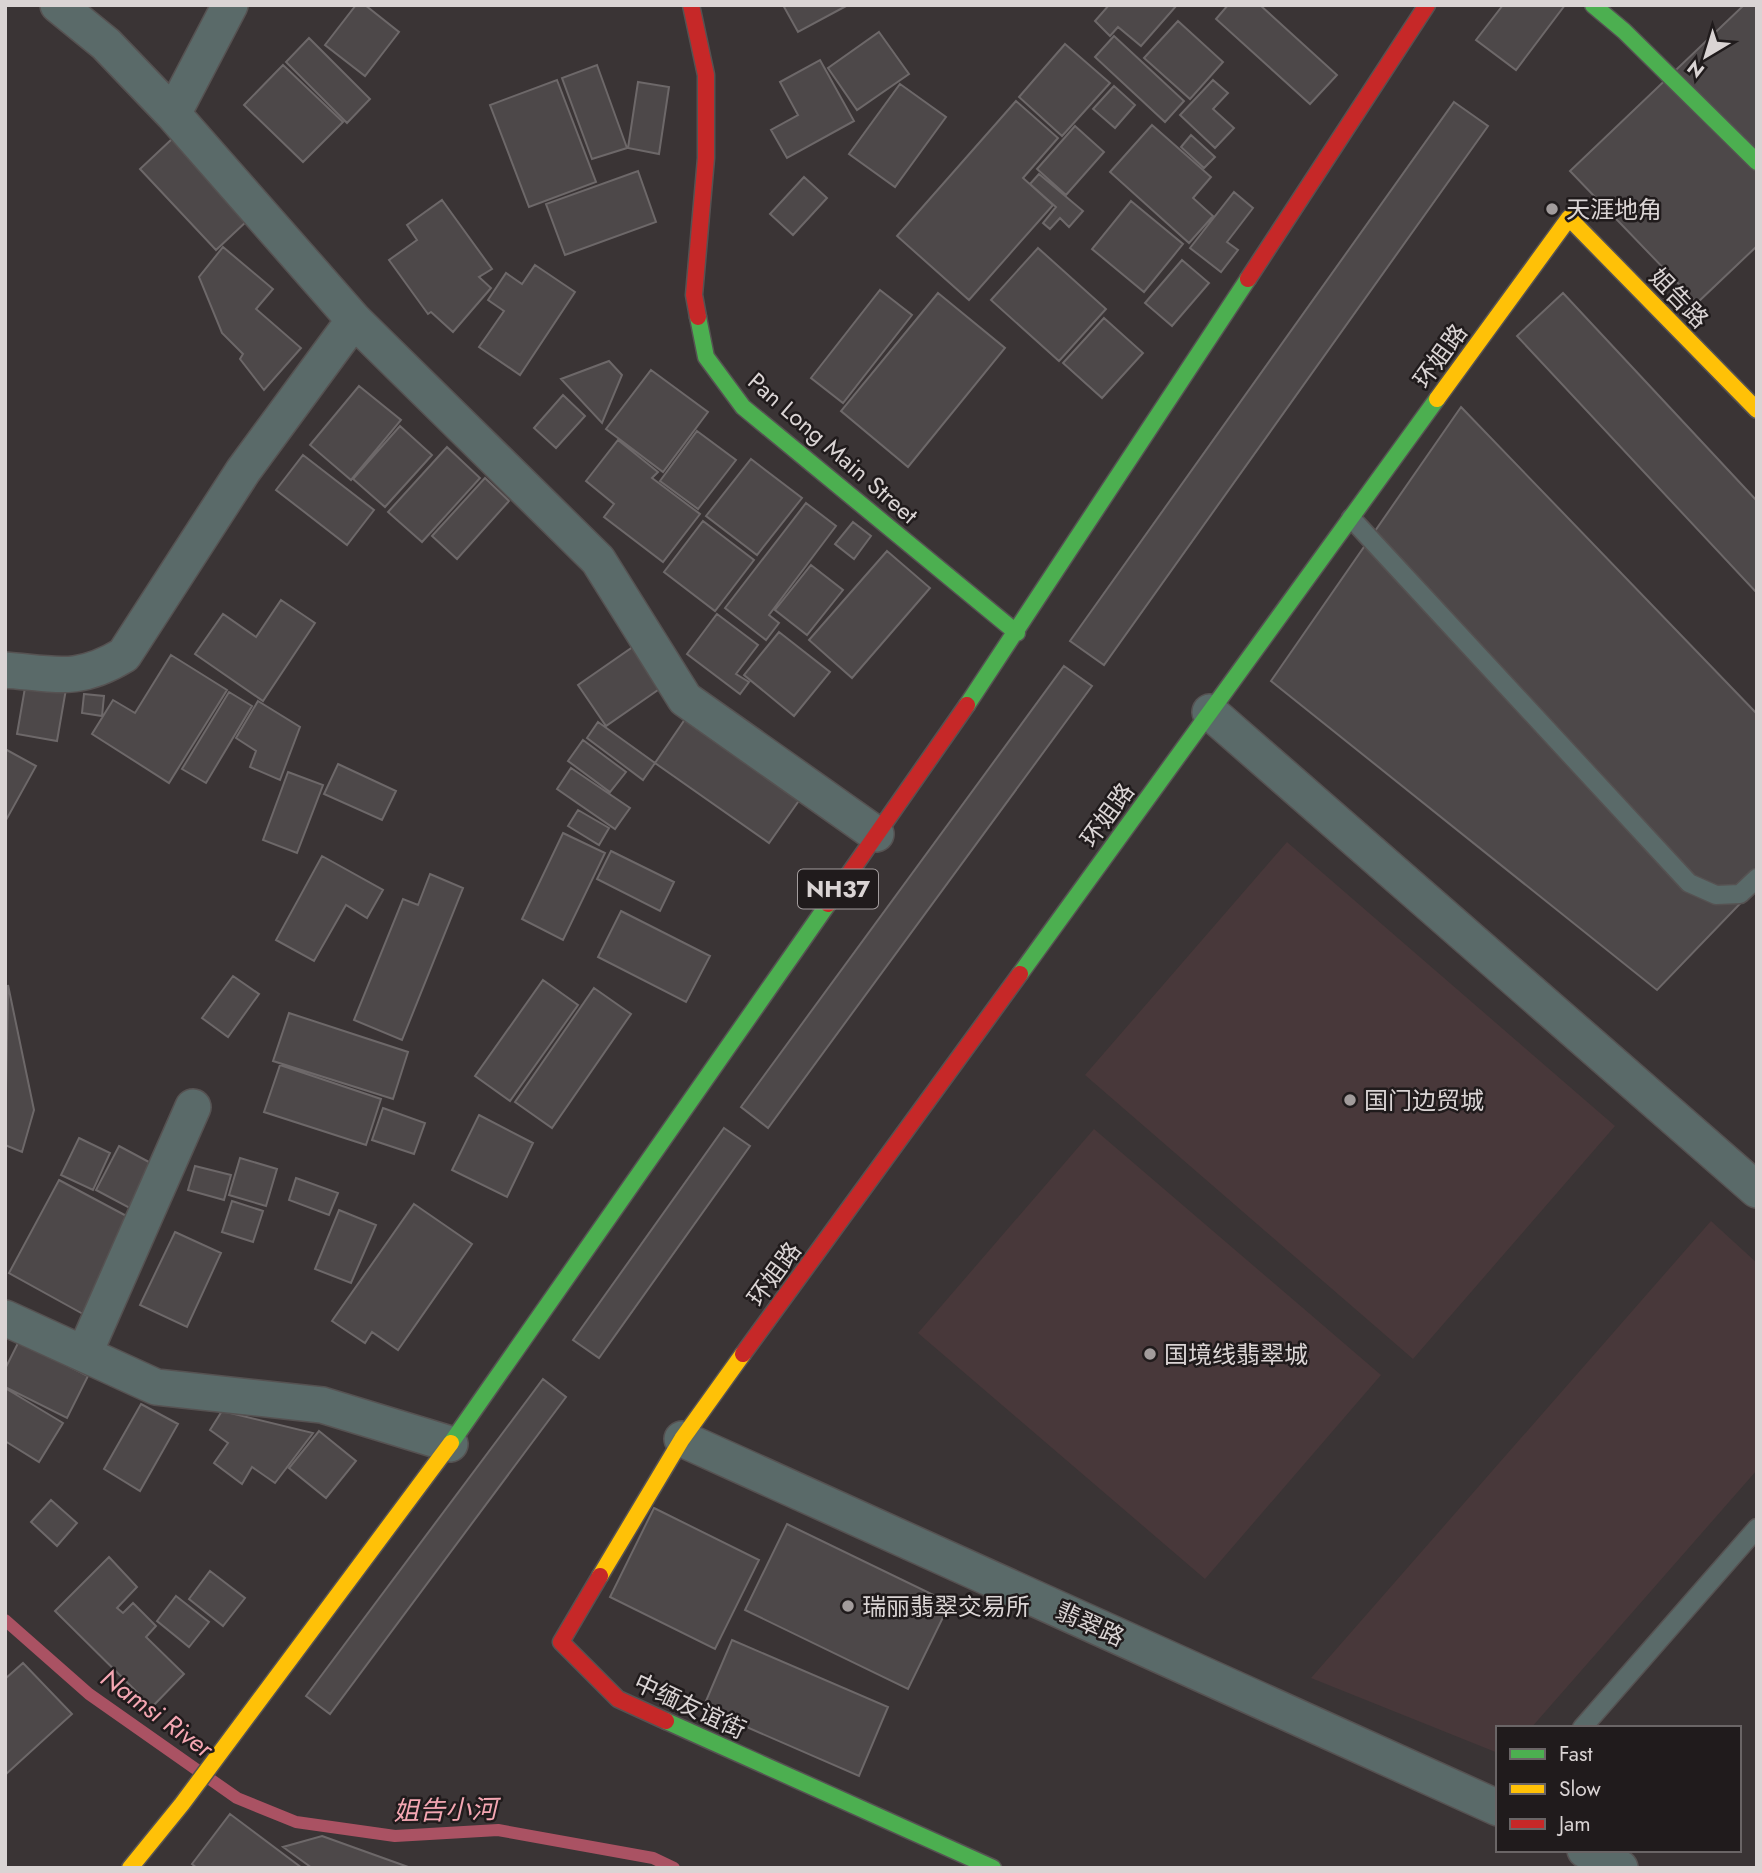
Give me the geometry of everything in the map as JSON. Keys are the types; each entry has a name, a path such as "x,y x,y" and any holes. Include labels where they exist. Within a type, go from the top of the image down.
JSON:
{"main road":[{"name":"Pan Long Main Street","path":"691,5 706,75 706,158 694,295 706,357 743,407 1017,633"},
{"name":"NH37","path":"130,1868 450,1444 1017,633 1427,5"},
{"path":"1593,5 1624,31 1757,162"},
{"name":"姐告路","path":"1569,218 1757,410"},
{"name":"环姐路","path":"682,1439 1569,218"},
{"name":"中缅友谊街","path":"682,1439 561,1642 618,1699 993,1868"}],"street":[{"path":"58,5 106,44 173,114 354,320 598,560 685,699 876,834"},
{"path":"173,114 230,5"},
{"path":"5,670 76,675 98,671 124,655 243,471 354,320"},
{"path":"1210,712 1757,1190"},
{"path":"85,1352 193,1107"},
{"path":"6,1321 85,1352 156,1387 323,1405 450,1444"},
{"name":"翡翠路","path":"682,1439 1496,1807"},
{"path":"1589,1852 1620,1868"}],"lane":[{"path":"1351,518 1689,883 1716,895 1740,894 1757,878"},
{"path":"1584,1726 1757,1528"}],"shaded area":[{"name":"国门边贸城","path":"1287,842 1615,1126 1413,1359 1085,1075"},
{"name":"国境线翡翠城","path":"1094,1129 1381,1375 1205,1579 918,1333"},
{"path":"1711,1221 1757,1263 1757,1470 1533,1726 1496,1726 1496,1752 1311,1678"}],"building":[{"path":"356,5 365,5 399,32 365,76 325,45"},
{"path":"783,5 848,5 798,32"},
{"path":"1109,5 1177,5 1141,46 1118,27 1110,36 1095,21"},
{"path":"1228,5 1260,5 1337,75 1310,104 1216,19"},
{"path":"1503,5 1565,5 1516,70 1476,40"},
{"path":"1744,5 1757,5 1757,246 1697,303 1570,171"},
{"path":"1178,21 1223,62 1190,99 1144,58"},
{"path":"879,32 909,74 857,110 828,68"},
{"path":"1114,36 1184,101 1165,122 1095,57"},
{"path":"309,38 370,99 347,123 286,62"},
{"path":"1065,44 1110,83 1062,136 1019,97"},
{"path":"820,60 854,121 787,158 771,130 798,115 780,82"},
{"path":"283,65 343,122 303,162 244,105"},
{"path":"597,65 627,148 592,159 562,78"},
{"path":"557,80 596,182 529,207 490,105"},
{"path":"1213,80 1228,93 1213,109 1234,128 1215,148 1180,115"},
{"path":"638,82 669,87 659,154 628,148"},
{"path":"900,84 946,117 895,187 849,154"},
{"path":"1114,86 1135,105 1115,128 1093,109"},
{"path":"1016,101 1058,138 1023,178 1053,205 969,300 897,236"},
{"path":"1454,102 1488,126 1104,665 1070,641"},
{"path":"1152,125 1211,177 1193,198 1213,216 1189,243 1110,172"},
{"path":"1075,126 1104,152 1066,195 1037,169"},
{"path":"1191,135 1215,157 1204,168 1181,147"},
{"path":"172,139 248,220 216,250 140,169"},
{"path":"638,171 656,222 565,255 546,204"},
{"path":"1039,174 1083,211 1069,227 1060,218 1050,229 1043,223 1056,207 1030,184"},
{"path":"804,177 827,198 793,235 770,214"},
{"path":"1234,192 1253,208 1227,242 1238,250 1221,272 1190,248"},
{"path":"442,200 492,269 479,277 491,288 453,332 431,312 428,314 389,260 417,240 407,225"},
{"path":"1131,201 1183,244 1144,292 1092,249"},
{"path":"223,247 273,289 256,309 301,348 264,390 240,359 243,354 222,333 199,277"},
{"path":"1038,248 1106,309 1059,361 991,300"},
{"path":"1182,260 1209,283 1172,326 1145,303"},
{"path":"535,265 575,292 520,375 479,347 504,311 488,300 506,273 522,284"},
{"path":"880,290 912,315 843,403 811,378"},
{"path":"938,293 1005,348 908,467 841,411"},
{"path":"1563,293 1757,501 1757,593 1517,336"},
{"path":"1104,318 1143,353 1102,398 1063,363"},
{"path":"609,361 622,375 602,423 561,379"},
{"path":"651,370 708,412 663,472 606,429"},
{"path":"359,386 401,420 351,480 310,445"},
{"path":"563,395 585,416 556,448 534,428"},
{"path":"1461,407 1757,714 1757,886 1657,990 1271,681"},
{"path":"400,426 432,455 385,507 353,479"},
{"path":"697,431 736,460 698,509 660,481"},
{"path":"618,440 658,472 652,478 700,514 663,562 604,517 614,504 586,481"},
{"path":"447,447 480,478 422,542 388,512"},
{"path":"303,455 374,510 347,545 276,490"},
{"path":"751,459 802,498 757,555 706,516"},
{"path":"485,478 509,501 457,559 432,536"},
{"path":"806,503 836,526 769,615 779,623 766,640 725,608"},
{"path":"703,521 754,560 715,611 664,572"},
{"path":"853,522 871,536 854,559 835,544"},
{"path":"887,551 930,588 852,678 809,640"},
{"path":"811,565 843,590 807,635 775,610"},
{"path":"281,600 315,623 263,701 195,654 223,614 256,637"},
{"path":"717,614 758,645 736,674 749,682 740,694 687,654"},
{"path":"779,632 830,672 794,716 744,675"},
{"path":"640,642 668,683 606,726 578,685"},
{"path":"171,655 227,690 169,783 92,734 113,700 135,713"},
{"path":"1064,666 1092,686 768,1128 741,1107"},
{"path":"26,682 66,689 57,741 17,734"},
{"path":"229,692 252,706 206,783 182,769"},
{"path":"84,694 104,696 102,716 82,713"},
{"path":"258,701 300,727 280,780 250,767 256,751 236,738"},
{"path":"690,712 805,792 769,843 655,763"},
{"path":"598,722 655,763 643,780 587,738"},
{"path":"583,740 626,772 610,792 568,761"},
{"path":"5,749 36,766 5,822"},
{"path":"338,764 396,791 382,820 324,794"},
{"path":"571,768 630,808 615,829 557,789"},
{"path":"288,772 323,785 297,853 263,840"},
{"path":"578,810 609,828 599,845 568,826"},
{"path":"563,833 605,853 563,940 522,919"},
{"path":"611,851 674,882 660,911 597,879"},
{"path":"322,856 383,890 367,918 346,905 314,961 276,940"},
{"path":"430,874 463,888 402,1040 354,1020 403,899 418,905"},
{"path":"621,911 710,956 686,1002 598,957"},
{"path":"233,976 259,994 228,1037 202,1018"},
{"path":"543,980 578,1005 510,1101 475,1076"},
{"path":"8,985 34,1110 22,1152 5,1145"},
{"path":"594,988 631,1014 552,1128 515,1102"},
{"path":"289,1013 408,1052 393,1099 273,1061"},
{"path":"280,1065 381,1099 366,1145 264,1112"},
{"path":"383,1108 425,1123 414,1154 372,1140"},
{"path":"479,1115 533,1143 507,1197 452,1170"},
{"path":"724,1128 750,1146 599,1358 573,1340"},
{"path":"79,1138 110,1153 93,1190 61,1175"},
{"path":"119,1146 162,1169 139,1213 96,1190"},
{"path":"240,1158 277,1169 266,1206 229,1195"},
{"path":"195,1166 231,1175 224,1200 188,1190"},
{"path":"296,1178 338,1193 329,1215 289,1200"},
{"path":"59,1180 134,1220 83,1314 9,1273"},
{"path":"232,1201 263,1211 253,1242 222,1232"},
{"path":"414,1204 472,1244 398,1350 372,1332 365,1343 332,1321"},
{"path":"339,1210 376,1225 351,1283 315,1269"},
{"path":"175,1232 221,1253 187,1327 140,1305"},
{"path":"19,1341 88,1376 67,1418 5,1387 5,1369"},
{"path":"543,1379 566,1397 330,1714 306,1696"},
{"path":"5,1388 63,1423 39,1462 5,1441"},
{"path":"141,1404 178,1424 140,1491 104,1469"},
{"path":"222,1411 313,1433 275,1483 252,1467 242,1484 214,1463 228,1443 210,1430"},
{"path":"319,1431 356,1461 326,1498 289,1468"},
{"path":"51,1500 77,1523 57,1546 31,1522"},
{"path":"654,1508 759,1560 715,1649 610,1597"},
{"name":"瑞丽翡翠交易所","path":"787,1524 950,1603 908,1689 745,1610"},
{"path":"109,1557 137,1587 117,1608 123,1613 133,1603 156,1626 146,1637 184,1674 152,1707 55,1611"},
{"path":"210,1571 245,1598 223,1626 189,1599"},
{"path":"176,1596 209,1622 189,1647 157,1621"},
{"path":"732,1640 888,1707 859,1776 703,1708"},
{"path":"23,1663 72,1714 5,1775 5,1679"},
{"path":"230,1814 302,1868 197,1868 192,1864"},
{"path":"322,1836 411,1868 312,1868 283,1847"}],"waterway":[{"name":"姐告小河","path":"5,1620 89,1694 237,1798 296,1822 395,1836 498,1830 653,1858 674,1868"}],"traffic: fast":[{"path":"1593,5 1624,31 1757,162"},
{"path":"967,705 1248,279"},
{"path":"698,317 706,357 743,407 1017,633"},
{"path":"1020,974 1437,399"},
{"path":"451,1443 828,904"},
{"path":"666,1721 993,1868"}],"traffic: slow":[{"path":"1437,399 1569,218 1757,410"},
{"path":"600,1576 682,1439 743,1354"},
{"path":"130,1868 182,1804 451,1443"}],"traffic: jam":[{"path":"691,5 706,75 706,158 694,295 698,317"},
{"path":"1248,279 1427,5"},
{"path":"828,904 967,705"},
{"path":"743,1354 1020,974"},
{"path":"600,1576 561,1642 618,1699 666,1721"}],"place":[{"name":"天涯地角","path":"1552,209"},
{"name":"国门边贸城","path":"1350,1100"},
{"name":"国境线翡翠城","path":"1150,1354"},
{"name":"瑞丽翡翠交易所","path":"848,1606"}],"water label":[{"name":"Namsi River","path":"157,1713"}]}
